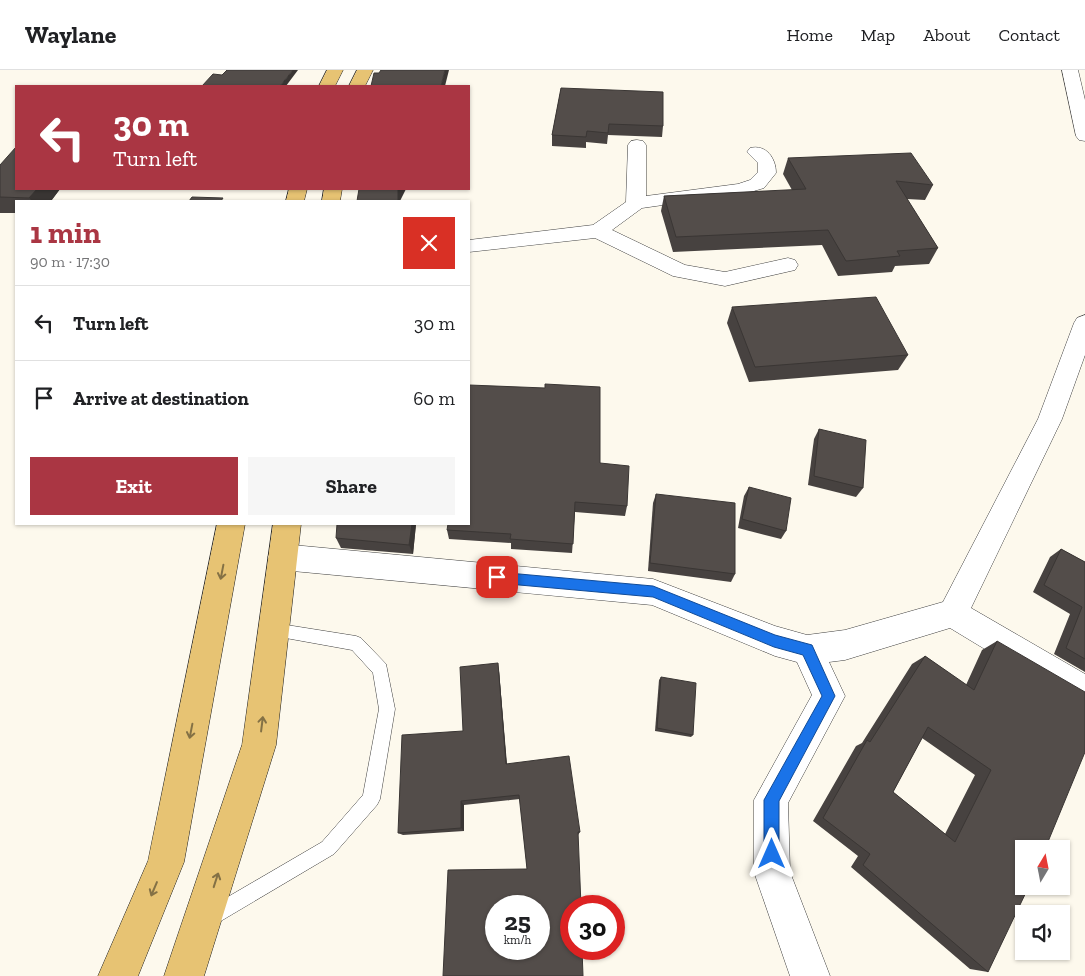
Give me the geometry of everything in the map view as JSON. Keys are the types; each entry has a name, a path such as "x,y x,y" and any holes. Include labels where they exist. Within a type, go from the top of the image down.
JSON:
{"main road":[{"path":"328,85 336,70"},
{"path":"358,85 365,70"},
{"path":"118,976 166,862 231,525"},
{"path":"184,976 259,745 287,525"}],"street":[{"path":"1070,70 1085,136"},
{"path":"636,204 637,145"},
{"path":"470,246 598,231 636,204 659,199 740,189 757,184 767,173 766,162 756,152"},
{"path":"598,231 680,271 689,273 725,279 788,266"},
{"path":"282,557 653,592 774,641 807,650 845,646 953,613 1050,419 1085,323"},
{"path":"953,613 1085,692"},
{"path":"807,650 829,696 772,800 772,872 810,976"}],"lane":[{"path":"202,923 328,848 371,799 387,709 380,669 356,643 274,630"}],"building":[{"path":"227,70 293,70 281,85 203,85 213,74 222,75"},
{"path":"381,70 445,70 441,85 371,85 374,73 379,73"},
{"path":"561,88 663,92 663,126 609,124 608,133 587,131 586,137 552,135"},
{"path":"15,148 15,190 36,190 29,198 0,197 0,165"},
{"path":"911,153 933,185 896,181 938,248 897,251 900,256 846,261 828,230 676,237 664,196 806,189 788,158"},
{"path":"359,190 398,190 398,200 357,200"},
{"path":"192,197 223,198 222,200 190,200"},
{"path":"876,297 908,355 755,367 732,307"},
{"path":"545,384 600,387 600,463 629,466 627,506 575,502 573,544 510,539 511,534 447,530 448,525 470,525 470,385 545,388"},
{"path":"819,429 866,440 863,488 814,476"},
{"path":"749,487 791,498 786,531 742,519"},
{"path":"656,494 735,503 735,574 650,563"},
{"path":"337,525 412,525 409,545 336,538"},
{"path":"1061,549 1085,562 1085,659 1066,648 1082,607 1044,585"},
{"path":"997,641 1085,692 1085,752 1049,840 1015,840 1015,895 1025,895 1020,905 1015,905 1015,915 988,972 863,865 870,854 823,818 867,740 870,742 925,656 974,690","holes":["928,727 991,770 955,842 893,792"]},
{"path":"498,663 506,764 569,756 580,832 578,832 581,895 560,895 560,960 582,960 583,976 443,976 448,870 527,869 519,795 461,801 461,828 398,833 402,735 463,731 460,667"},
{"path":"661,677 696,683 693,735 657,728"}],"route":[{"path":"497,577 653,592 774,641 807,650 829,696 772,800 772,854"}]}
